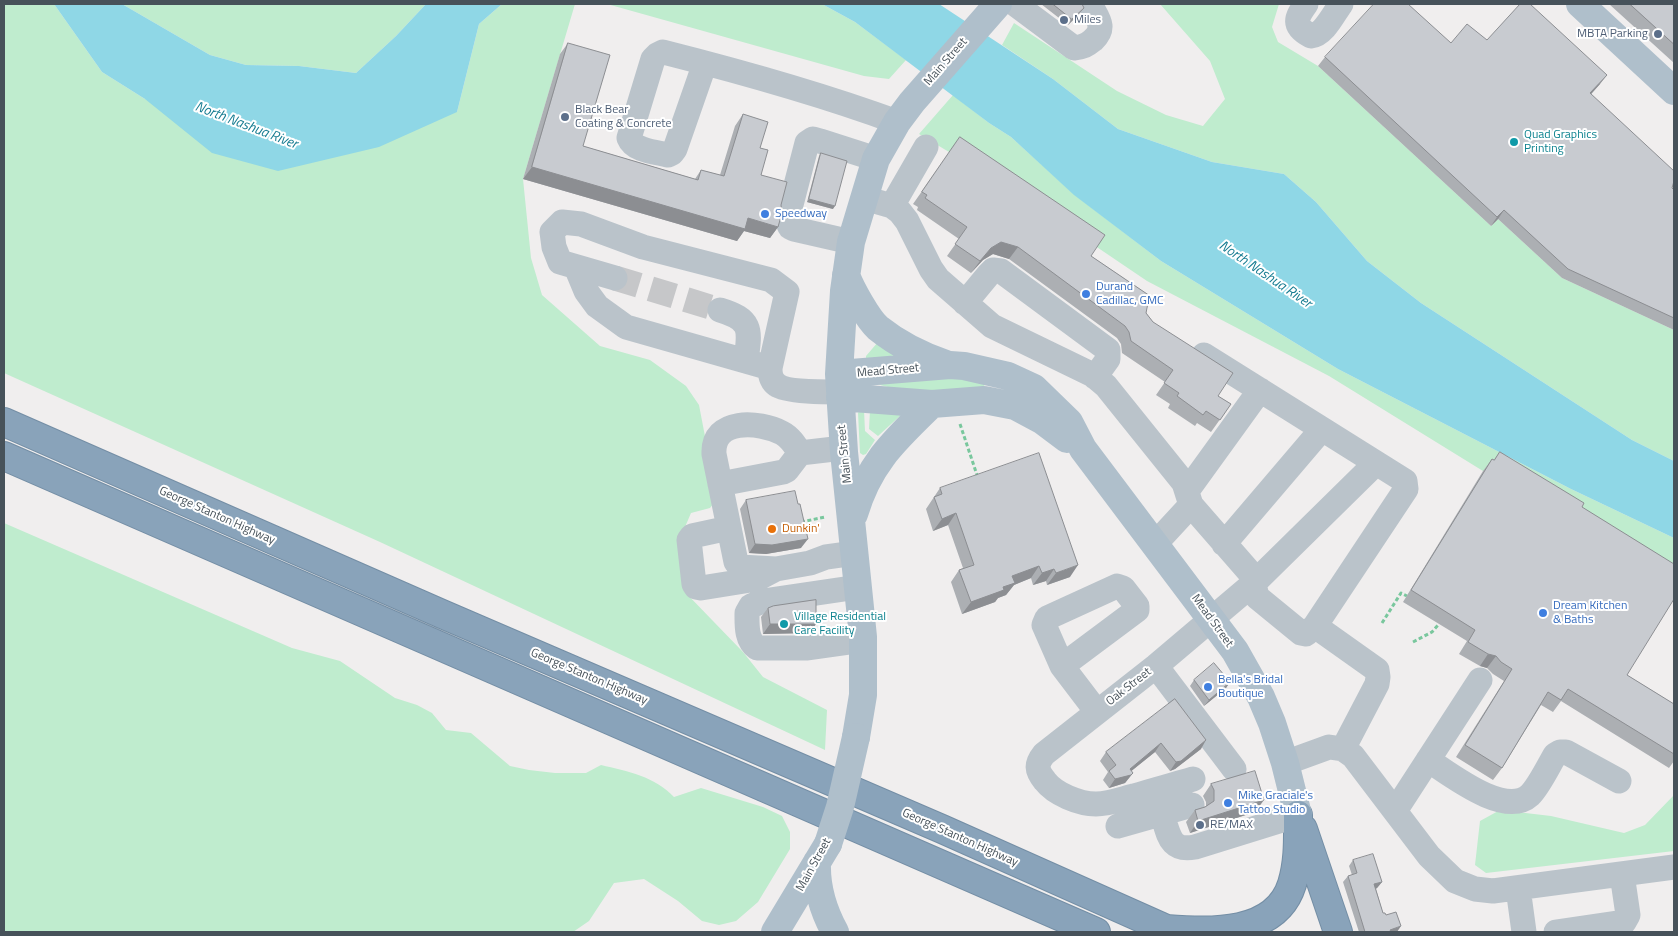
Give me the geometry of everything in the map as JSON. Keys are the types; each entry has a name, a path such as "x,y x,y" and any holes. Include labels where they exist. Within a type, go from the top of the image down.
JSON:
{"highway":[{"name":"George Stanton Highway","path":"4,422 460,622 942,829 1170,931"},
{"path":"4,456 1096,932"},
{"path":"1170,931 1236,928 1253,924 1275,911 1288,894 1294,876 1298,855 1298,815"},
{"path":"1298,815 1315,859 1325,897 1338,932"}],"main road":[{"path":"1580,4 1674,91"},
{"name":"Main Street","path":"775,932 822,853 840,807 856,737 863,695 863,640 843,448 840,388 846,275 851,242 876,159 905,112 1001,6"},
{"path":"846,275 851,289 877,327 926,357 950,366"},
{"name":"Mead Street","path":"840,388 950,366 982,369 1008,376 1034,388 1069,422 1083,449 1234,651 1261,697 1285,763 1298,815"},
{"name":"Mead Street","path":"840,388 932,404 984,400 1015,406 1043,421 1083,449"},
{"path":"852,523 858,498 884,453 896,438 932,404"},
{"path":"822,853 816,877 825,912 835,932"}],"street":[{"path":"1001,6 1074,48 1086,45 1100,34 1101,27 1090,4"},
{"path":"1306,4 1298,15 1297,20 1299,26 1311,36 1316,35 1322,30 1341,4"},
{"path":"705,63 844,103 905,112"},
{"path":"851,242 794,229 786,220 807,144 813,139 876,159"},
{"path":"892,206 926,147"},
{"path":"864,198 892,206 907,221 938,279 997,328 1095,377 1106,386 1184,483 1189,498 1224,544 1252,575 1257,597 1301,633 1306,634 1315,626 1406,489 1405,481 1185,343"},
{"path":"615,278 560,262 554,247 552,232 562,222 581,224 643,247 771,280 787,292 770,368 770,377 777,386 814,391 840,388"},
{"path":"576,267 586,292 597,306 626,327 770,368"},
{"path":"965,303 988,274 993,270 1001,271 1108,350 1108,359 1095,377"},
{"path":"720,310 736,314 744,322 750,335 746,361"},
{"path":"1155,544 1189,498 1260,390"},
{"path":"800,453 793,442 783,433 765,427 738,431 726,440 722,450 724,484 729,528 737,565 744,568 776,569 810,563 826,557 855,553"},
{"path":"1224,544 1322,429"},
{"path":"724,484 783,472 787,470 800,453 843,448"},
{"name":"Oak Street","path":"1193,779 1117,801 1094,804 1055,790 1047,783 1037,765 1044,754 1156,666 1254,583 1376,463"},
{"path":"724,484 742,557 747,561 755,562 810,553 826,557"},
{"path":"729,528 692,536 688,542 696,587 757,579 776,569"},
{"path":"858,587 763,601 755,604 747,612 749,639 758,648 806,648 863,640"},
{"path":"1315,626 1377,670 1377,684 1343,749"},
{"path":"1062,666 1097,712"},
{"path":"1156,666 1234,769"},
{"path":"1395,811 1480,680"},
{"path":"1285,763 1329,747 1343,749 1353,756 1429,856 1455,881 1475,890 1493,891 1674,867"},
{"path":"1428,760 1491,798 1506,801 1524,799 1531,794 1555,755 1560,752 1566,752 1619,781"},
{"path":"1118,826 1192,806"},
{"path":"1162,814 1173,843 1179,848 1195,847 1298,815"},
{"path":"1556,932 1624,922 1628,915 1622,874"},
{"path":"1518,888 1524,932"}],"path":[{"path":"959,422 980,483"},
{"path":"798,522 826,517"},
{"path":"1382,623 1401,593 1407,596"},
{"path":"1412,642 1432,632 1439,624"}],"green space":[{"path":"4,4 54,4 102,72 145,99 457,112 479,24 502,4 575,4 523,179 531,258 542,295 600,346 650,360 686,386 699,405 717,499 710,508 691,513 685,527 684,591 743,652 763,677 827,710 825,750 380,542 4,373"},
{"path":"122,4 426,4 396,36 356,73 299,66 246,65 210,55"},
{"path":"607,4 822,4 855,22 906,60 889,79 864,76"},
{"path":"1160,4 1279,4 1272,27 1278,42 1318,66 1491,226 1498,219 1562,278 1674,330 1674,461 1632,440 1421,303 1367,261 1316,202 1284,174 1212,162 1118,129 1053,79 1002,45 1014,23 1117,91 1166,115 1203,126 1225,99 1210,61"},
{"path":"953,95 989,123 1011,137 1075,195 1161,261 1338,369 1571,489 1674,538 1674,581 1483,471 1329,376 1147,281 952,149 949,152 919,134"},
{"path":"878,342 903,358 866,365 866,356"},
{"path":"954,376 985,383 983,390 915,391 901,390 875,383"},
{"path":"864,410 865,431 875,440 866,454 863,455 860,453 858,413"},
{"path":"870,410 901,415 878,436 869,429"},
{"path":"4,523 292,648 340,661 395,698 417,705 432,713 446,730 471,733 510,766 555,773 586,773 601,765 631,772 650,780 659,784 674,797 701,788 763,807 782,816 790,832 790,849 758,902 736,921 719,925 702,921 678,901 644,879 614,883 589,921 573,932 4,932"},
{"path":"1674,795 1674,851 1486,873 1475,865 1480,821 1500,810 1551,816 1624,833 1645,825"}],"water":[{"name":"North Nashua River","path":"54,4 122,4 210,55 246,65 299,66 356,73 396,36 426,4 502,4 479,24 457,112 379,147 278,171 212,153 145,99 102,72"},
{"name":"North Nashua River","path":"822,4 939,4 1053,79 1118,129 1212,162 1284,174 1316,202 1367,261 1421,303 1632,440 1674,461 1674,538 1571,489 1338,369 1161,261 1074,195 1011,137 989,123 855,22"}],"building":[{"path":"1053,4 1082,4 1084,8 1072,19"},
{"name":"Quad Graphics Printing","path":"1374,4 1408,4 1451,43 1467,24 1487,40 1520,4 1530,4 1607,75 1590,93 1674,171 1672,188 1674,190 1674,318 1568,269 1504,210 1497,217 1325,57"},
{"path":"1630,4 1674,4 1674,44"},
{"path":"568,43 610,55 583,146 698,180 701,170 724,176 743,114 768,122 760,148 768,150 761,175 787,182 778,227 748,218 745,229 532,167"},
{"name":"Durand Cadillac, GMC","path":"960,137 1105,235 1091,256 1153,298 1148,303 1146,313 1153,322 1233,373 1218,396 1231,404 1220,420 1206,411 1203,415 1177,396 1179,393 1164,383 1173,370 1131,341 1125,326 1018,247 1001,242 991,248 980,261 955,244 967,227 925,198 927,195 922,192"},
{"name":"Speedway","path":"821,153 847,161 835,206 809,199"},
{"name":"Dream Kitchen & Baths","path":"1500,452 1584,503 1582,507 1674,564 1674,599 1627,675 1674,704 1674,754 1568,689 1561,700 1548,692 1502,768 1465,745 1512,669 1501,662 1496,656 1488,654 1468,642 1475,630 1411,590 1492,459 1494,460"},
{"path":"1039,453 1078,565 1056,573 1054,569 1042,573 1039,566 1012,576 1015,583 1003,587 1004,590 971,602 959,570 974,565 956,513 942,519 934,497 942,494 940,488"},
{"name":"Dunkin'","path":"795,491 808,539 772,545 755,544 746,500"},
{"path":"816,600 816,624 770,624 768,608"},
{"name":"Bella's Bridal Boutique","path":"1214,663 1230,682 1209,700 1194,680"},
{"path":"1175,699 1206,740 1181,761 1176,762 1161,743 1130,769 1133,773 1131,775 1115,779 1109,771 1116,765 1106,752"},
{"path":"1255,771 1264,800 1198,821 1195,810 1205,807 1214,801 1214,790 1211,784"},
{"path":"1373,854 1382,882 1374,884 1383,913 1386,915 1396,912 1401,926 1390,930 1391,932 1365,932 1348,876 1357,873 1353,860"}],"tunnel":[{"path":"615,278 720,310"}],"place":[{"name":"Miles","path":"1064,20"},
{"name":"MBTA Parking","path":"1658,34"},
{"name":"Black Bear Coating & Concrete","path":"565,117"},
{"name":"Quad Graphics Printing","path":"1514,142"},
{"name":"Speedway","path":"765,214"},
{"name":"Durand Cadillac, GMC","path":"1086,294"},
{"name":"Dunkin'","path":"772,529"},
{"name":"Dream Kitchen & Baths","path":"1543,613"},
{"name":"Village Residential Care Facility","path":"784,624"},
{"name":"Bella's Bridal Boutique","path":"1208,687"},
{"name":"Mike Graciale's Tattoo Studio","path":"1228,803"},
{"name":"RE/MAX","path":"1200,825"}]}
